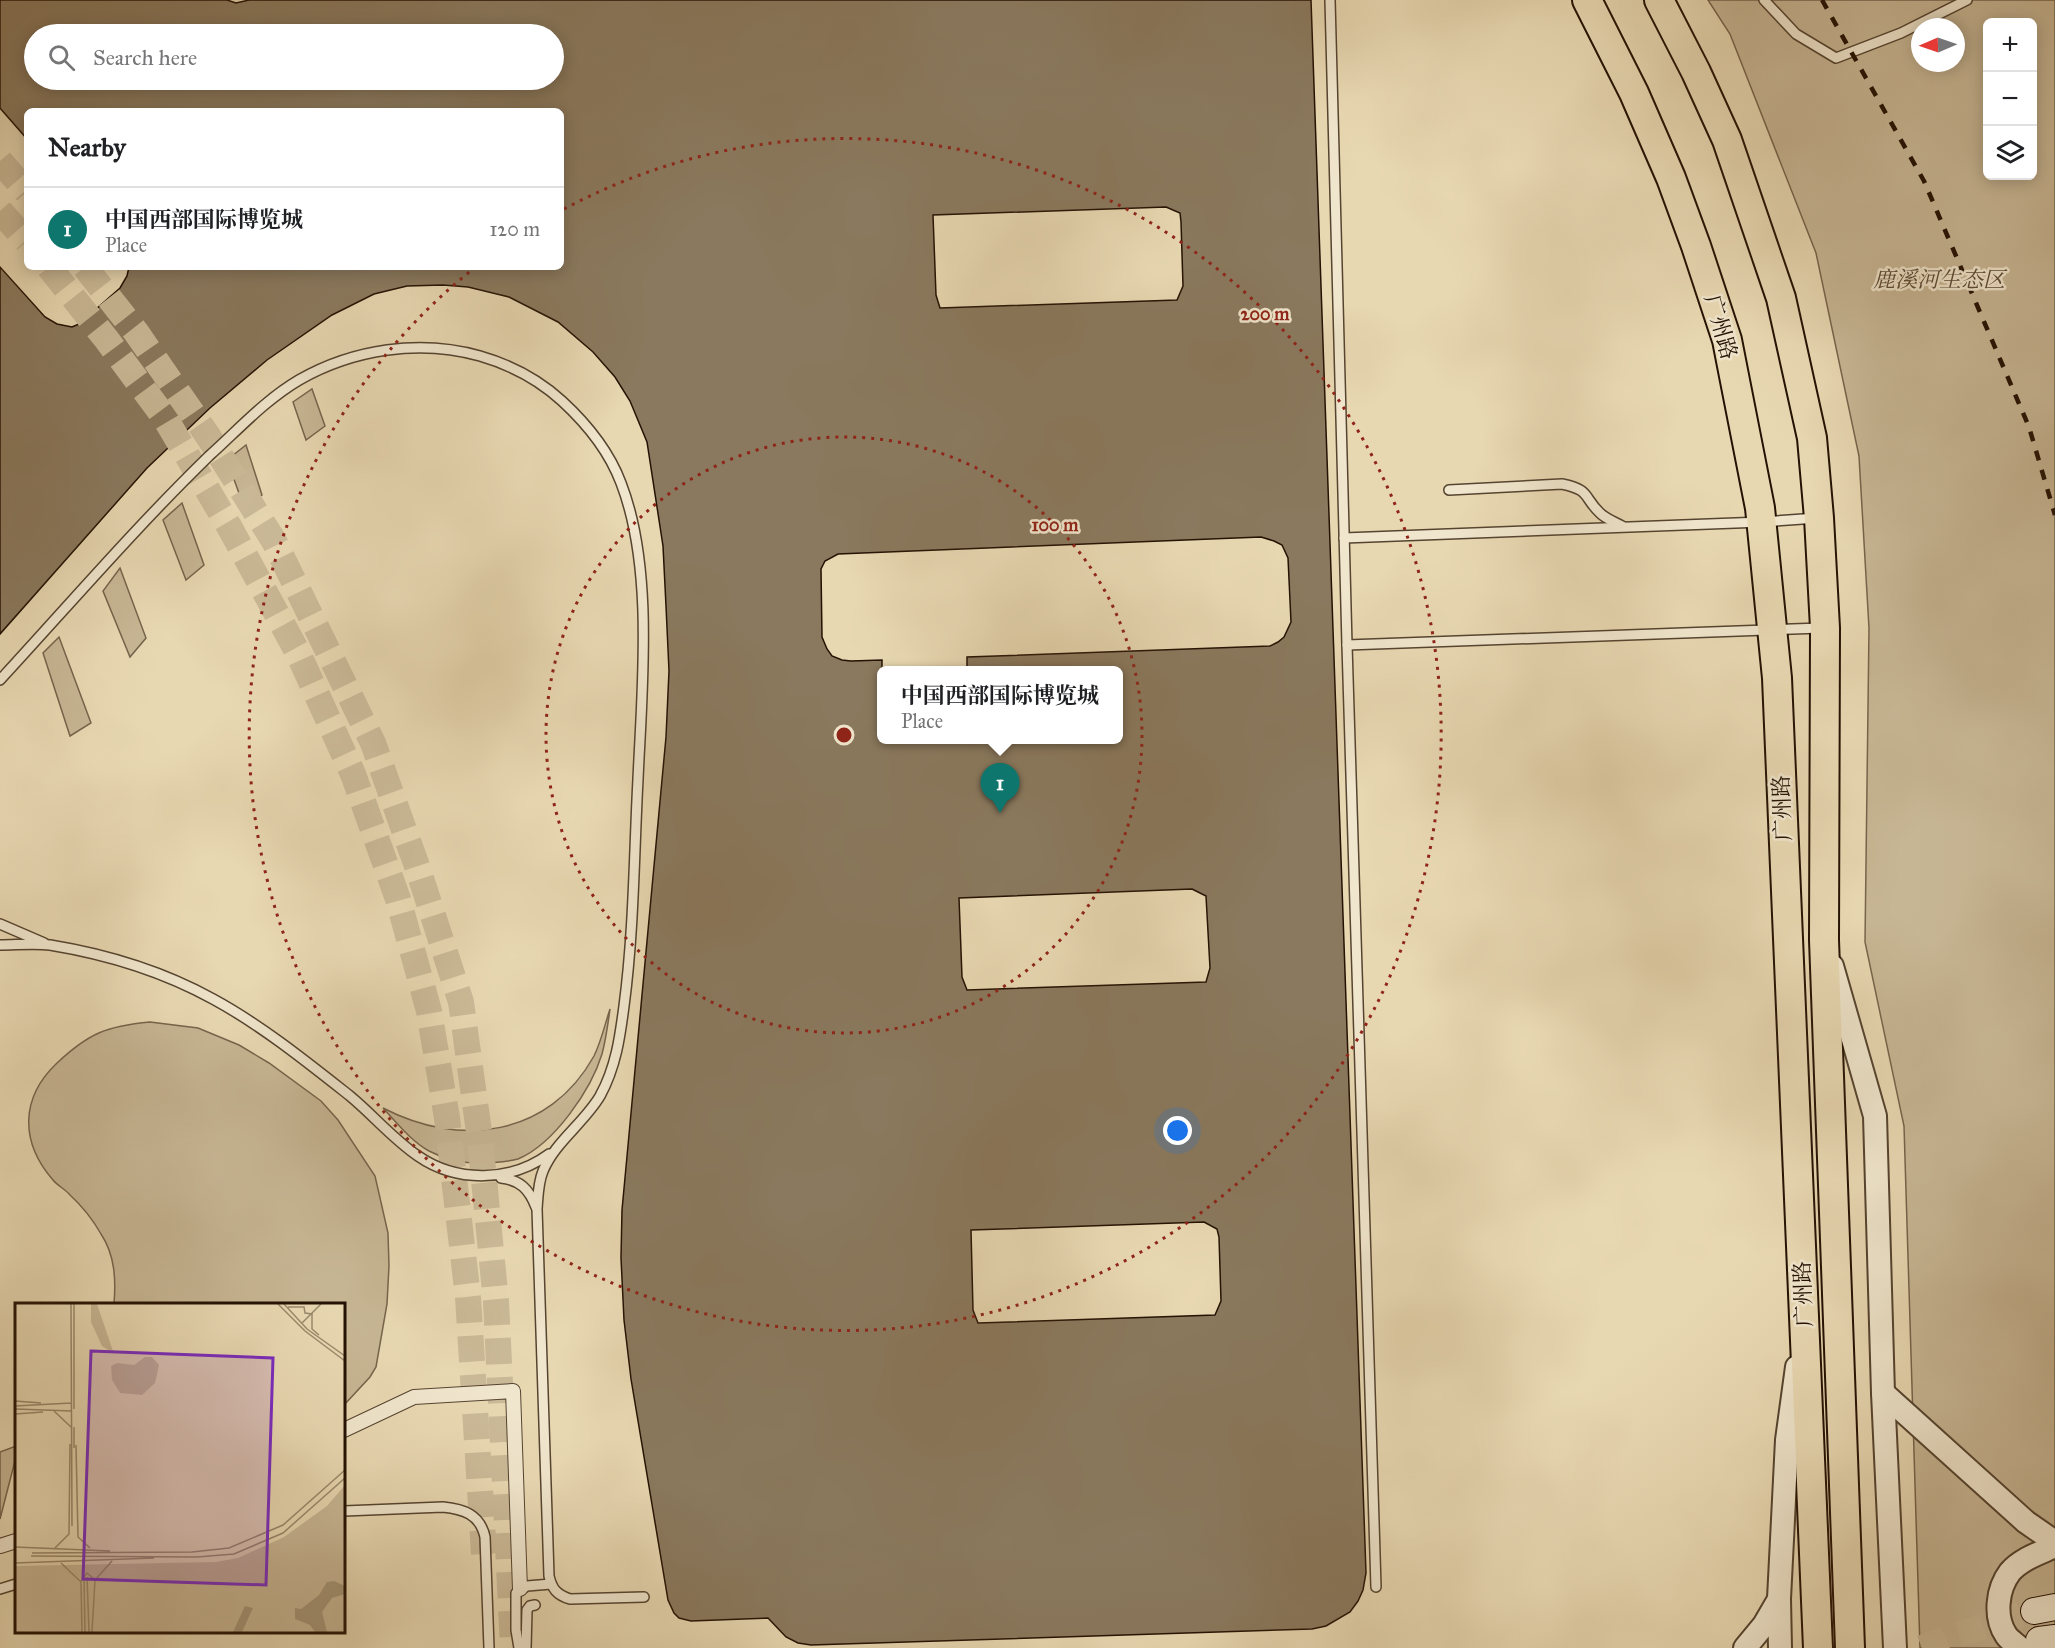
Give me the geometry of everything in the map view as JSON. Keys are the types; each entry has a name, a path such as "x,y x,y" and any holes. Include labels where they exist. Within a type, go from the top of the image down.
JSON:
{"main road":[{"name":"广州路","path":"1587,0 1639,104 1671,178 1696,246 1727,340 1762,522 1777,678 1818,1648"},
{"name":"广州路","path":"1659,0 1696,72 1727,140 1781,298 1812,438 1820,518 1825,628 1824,940 1850,1648"}],"street":[{"path":"1824,940 1875,1116 1883,1393 1894,1648"},
{"path":"1780,1648 1779,1599 1787,1440 1804,1317"},
{"path":"345,1430 414,1397 513,1391 520,1589"},
{"path":"1883,1393 2026,1522 2055,1544 2010,1572 1999,1596 1999,1614 2006,1635 2038,1642"},
{"path":"0,1546 15,1541"},
{"path":"1745,1648 1764,1625 1779,1599"}],"lane":[{"path":"1330,0 1376,1587"},
{"path":"1764,0 1796,34 1836,58 1901,33 1967,0"},
{"path":"0,680 177,487 265,403 321,368 375,352 409,347 447,348 505,363 549,389 588,428 600,444 620,481 631,514 638,552 643,613 641,700 629,961 618,1052 599,1097 544,1168 537,1209 549,1576 551,1584 561,1596 570,1599 644,1598"},
{"path":"1449,490 1562,484 1576,487 1588,496 1602,515 1624,528"},
{"path":"1344,538 1820,518"},
{"path":"1347,645 1825,628"},
{"path":"0,924 48,945 97,956 181,983 214,1000 300,1057 356,1102 417,1156 433,1166 456,1174 491,1176 518,1182 526,1188 537,1209"},
{"path":"0,945 48,945"},
{"path":"491,1176 525,1169 555,1151"},
{"path":"345,1511 443,1507 458,1508 476,1517 485,1537 489,1648"},
{"path":"0,1589 15,1584"},
{"path":"519,1648 516,1630 516,1593 526,1586 551,1584"},
{"path":"526,1648 527,1610 530,1606 535,1605"}],"green space":[{"name":"鹿溪河生态区","path":"1708,0 2055,0 2055,1648 1920,1648 1904,1126 1865,942 1869,628 1859,456 1816,253 1730,34"},
{"path":"312,389 325,426 306,440 293,402"},
{"path":"246,445 262,495 244,507 227,460"},
{"path":"182,503 204,565 186,580 163,520"},
{"path":"120,568 146,638 130,657 103,591"},
{"path":"59,637 91,723 70,736 43,653"},
{"path":"610,1009 602,1054 580,1099 545,1141 518,1159 479,1163 443,1157 416,1142 383,1108 412,1121 442,1128 472,1130 500,1127 528,1119 553,1104 575,1083 594,1056"},
{"path":"150,1022 198,1028 239,1045 269,1063 321,1101 338,1120 375,1176 388,1233 387,1304 376,1367 370,1377 345,1404 345,1303 114,1303 114,1268 106,1242 83,1208 53,1180 42,1165 34,1151 29,1120 36,1091 57,1063 89,1038 122,1026"},
{"path":"15,1446 15,1461 0,1519 0,1452"}],"building":[{"path":"0,0 227,0 236,3 249,0 1311,0 1366,1573 1363,1590 1350,1612 1326,1626 1312,1629 811,1645 798,1643 786,1637 768,1618 691,1621 679,1618 674,1613 668,1600 631,1379 624,1320 621,1258 622,1210 666,737 669,671 666,606 663,546 647,442 630,401 615,377 593,352 558,322 509,297 468,287 443,285 407,286 374,294 332,315 267,360 210,408 147,468 0,634 0,267 45,317 57,324 72,327 79,324 120,288 128,270 564,270 564,108 24,108 24,136 0,108","holes":["1166,207 1180,213 1183,286 1177,300 940,308 936,295 933,215","1261,537 1282,545 1288,558 1291,622 1284,637 1270,646 967,657 967,666 1123,666 1123,744 877,744 877,666 882,666 882,660 842,660 832,656 822,637 821,569 825,561 838,554","1192,889 1206,896 1210,968 1206,982 967,990 962,977 959,898","1204,1222 1217,1229 1219,1237 1221,1301 1215,1315 978,1323 973,1310 971,1230"]}],"tunnel":[{"path":"0,161 24,189"},
{"path":"0,211 24,238"},
{"path":"51,270 165,418 230,528 298,653 353,774 398,899 429,1011 447,1118 468,1297 484,1554"},
{"path":"87,270 136,332 208,436 274,541 373,743 417,866 461,1002 480,1139 496,1302 513,1648"},
{"path":"1922,1648 2034,1611"}],"railway":[{"path":"1822,0 1924,181 2029,427 2055,515"}],"place":[{"name":"中国西部国际博览城","path":"1000,813"}]}
